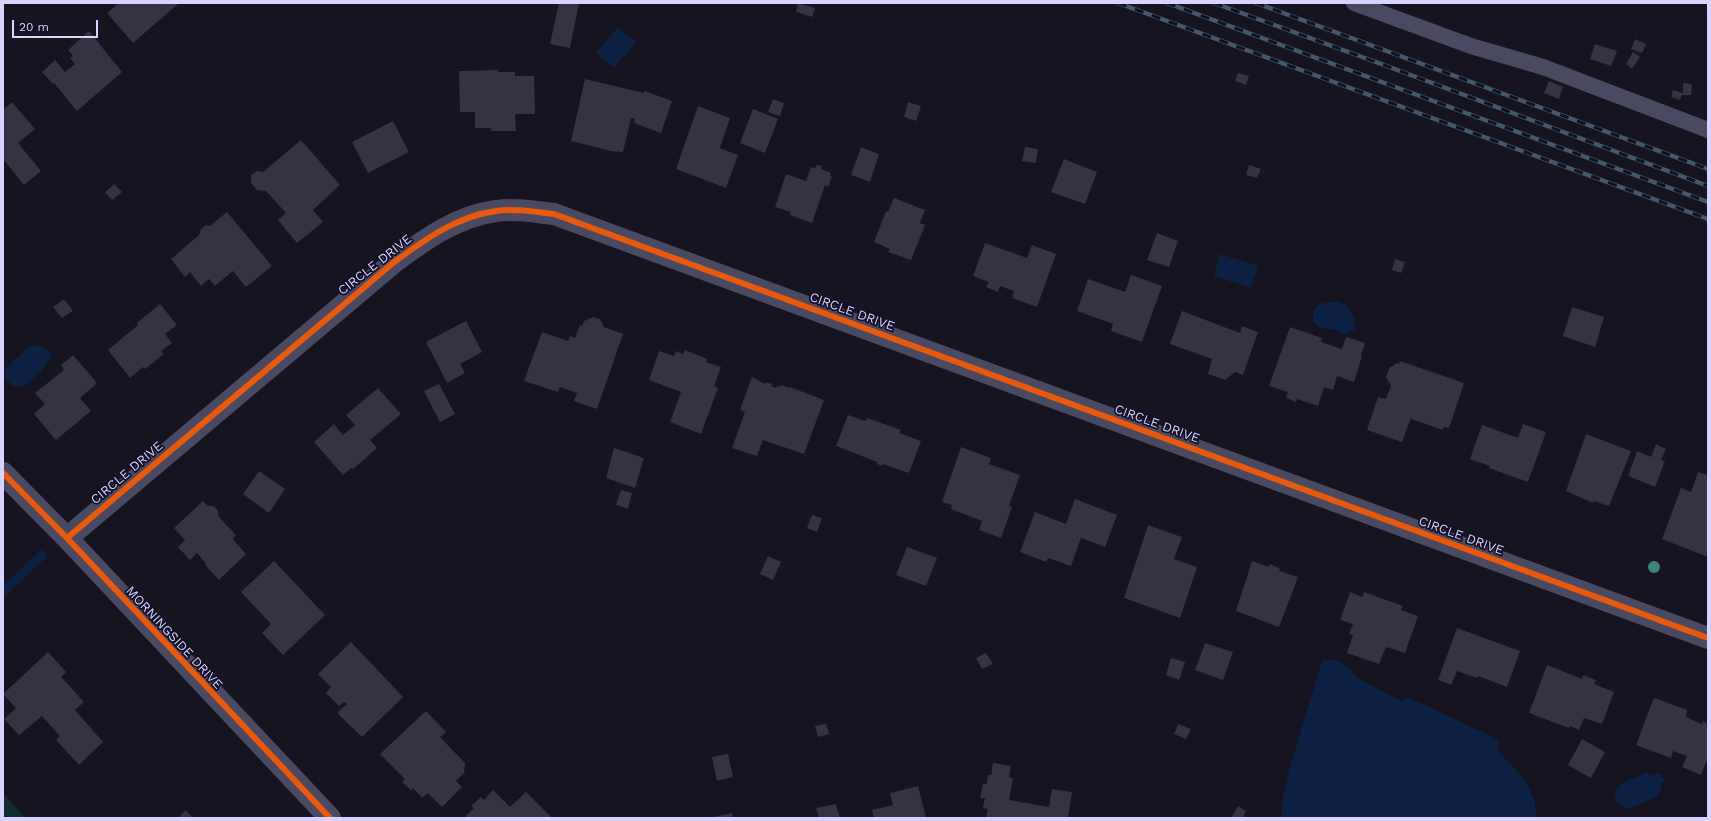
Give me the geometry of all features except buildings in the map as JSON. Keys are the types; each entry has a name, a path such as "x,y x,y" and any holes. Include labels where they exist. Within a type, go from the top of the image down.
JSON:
{"street":[{"name":"CIRCLE DRIVE","path":"67,538 393,263 416,246 442,230 469,217 497,211 523,210 554,214 1708,638"},
{"name":"MORNINGSIDE DRIVE","path":"3,473 67,538 330,818"}],"lane":[{"path":"1354,3 1471,46 1543,67 1708,130"}],"green space":[{"path":"3,793 25,818 3,818"}],"water":[{"path":"618,27 636,42 614,68 596,53"},
{"path":"1220,254 1258,266 1251,288 1214,276"},
{"path":"1328,302 1339,302 1346,305 1355,319 1354,330 1343,334 1334,329 1320,327 1314,323 1314,311 1319,305"},
{"path":"32,345 42,347 51,353 52,358 35,377 22,386 14,386 6,378 5,369"},
{"path":"1326,659 1338,661 1350,669 1356,677 1401,701 1408,697 1499,740 1497,750 1524,780 1529,788 1533,797 1536,818 1281,818 1283,796 1288,773 1322,661"},
{"path":"1659,772 1665,780 1661,783 1661,790 1655,798 1630,808 1625,808 1616,801 1614,793 1621,784 1646,773 1654,776"}],"waterway":[{"path":"3,592 42,555"}],"railway":[{"path":"1118,3 1708,219"},
{"path":"1167,3 1708,202"},
{"path":"1214,3 1708,186"},
{"path":"1256,3 1708,169"}],"cycle path":[{"path":"67,538 405,254 442,230 468,218 496,211 518,210 554,214 1708,638"},
{"path":"3,473 67,538 330,818"}]}
